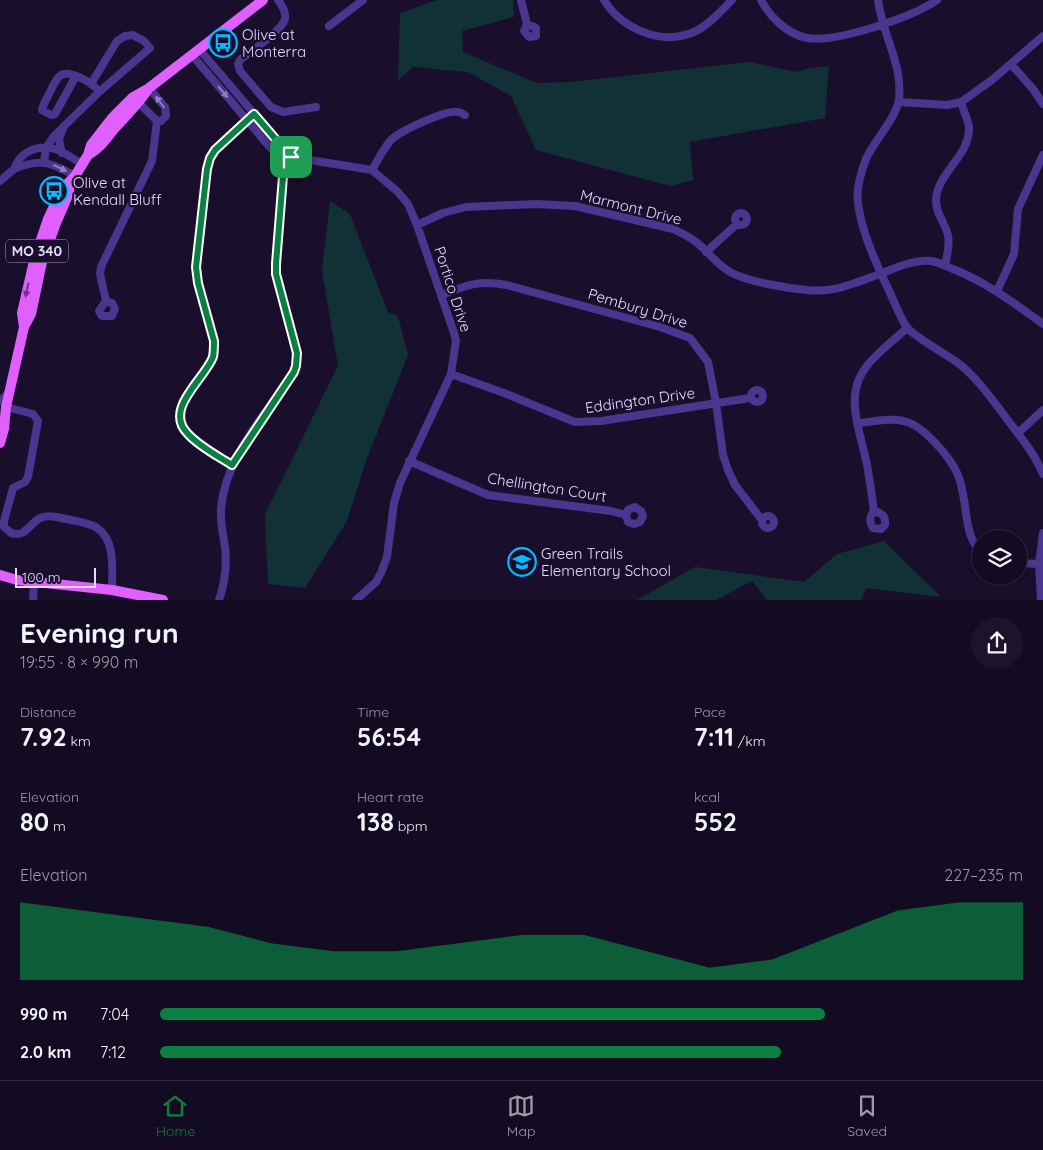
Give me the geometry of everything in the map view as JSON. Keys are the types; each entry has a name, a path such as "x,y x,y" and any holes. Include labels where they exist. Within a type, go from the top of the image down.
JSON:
{"main road":[{"name":"MO 340","path":"0,418 3,404 10,392 24,327 31,314 42,262 69,193 72,179 88,155 90,145 112,118 133,97 149,88 259,1"},
{"name":"MO 340","path":"88,155 98,150 139,103 149,88"},
{"name":"MO 340","path":"0,442 4,429 3,404"},
{"path":"0,576 34,582 112,590 163,600"}],"street":[{"path":"278,0 285,13 282,24 240,60 238,64 240,71 272,107 283,112 316,106"},
{"path":"329,26 363,0"},
{"path":"521,0 527,24"},
{"path":"604,0 620,19 638,32 664,36 681,36 709,24 732,0"},
{"path":"761,0 776,20 787,29 804,38 819,39 835,38 884,24 937,0"},
{"path":"878,0 896,63 900,86 899,102 873,144 866,160 858,192 861,220 881,273 907,328 957,362 985,388 1030,450 1043,474"},
{"path":"44,162 46,148 54,136 99,92 150,48 133,35 116,40 91,84"},
{"path":"899,102 947,105 961,102 992,80 1043,36"},
{"path":"195,52 254,114 291,157 372,170 387,146 396,137 420,124 446,114 458,112 465,115"},
{"path":"195,52 284,164"},
{"path":"1011,64 1033,89 1043,104"},
{"path":"76,76 55,114 51,115 42,110 56,80 66,73 76,76 91,84 99,92"},
{"path":"149,88 167,111 164,119 157,121"},
{"path":"945,265 948,254 947,234 936,202 940,183 965,146 968,138 968,125 961,102"},
{"path":"139,103 157,121"},
{"path":"232,465 187,434 180,423 180,416 182,405 210,362 214,350 214,341 198,283 196,267 207,169 215,150 254,114"},
{"path":"106,301 100,274 101,267 152,161 157,121"},
{"path":"62,153 59,140 64,128"},
{"path":"14,169 17,160 28,150 46,148 55,149 82,164"},
{"path":"997,291 1014,254 1018,209 1043,156"},
{"path":"218,600 224,586 225,573 225,549 221,510 232,465 294,372 296,366 297,353 276,269 284,164 291,157"},
{"path":"0,181 14,169 28,163 44,162 60,167 72,179"},
{"name":"Portico Drive","path":"356,600 376,582 381,573 387,556 394,504 409,461 451,374 456,341 442,295 408,204 398,192 372,170"},
{"name":"Marmont Drive","path":"417,225 432,217 466,207 536,204 570,205 673,229 686,235 725,268 742,277 805,290 834,290 921,261 932,261 945,265 997,291 1043,324"},
{"path":"706,252 737,224"},
{"name":"Pembury Drive","path":"442,295 482,282 500,284 660,327 690,338 696,343 708,362 723,455 728,470 735,485 762,520"},
{"path":"874,511 867,464 855,409 857,387 860,376 866,366 907,328"},
{"name":"Eddington Drive","path":"451,374 504,392 575,422 601,421 750,398"},
{"path":"3,404 33,414 38,421 28,477 25,482 13,488 4,527 11,534 19,534 28,530 40,518 51,516 96,527 105,536 110,548 112,590"},
{"path":"1018,433 1043,410"},
{"path":"858,424 894,420 908,422 925,433 951,462 957,473 961,483 972,539"},
{"name":"Chellington Court","path":"409,461 488,495 611,511 626,515"},
{"path":"1041,600 1039,564 1043,533"},
{"path":"1027,563 1039,564"},
{"path":"33,600 34,582"}],"green space":[{"path":"437,0 513,0 514,17 462,31 463,52 537,83 571,82 749,62 796,72 829,66 825,118 690,142 693,180 670,186 536,150 511,96 468,72 413,67 398,80 400,13"},
{"path":"330,201 350,214 388,312 398,316 408,355 366,461 347,521 305,588 268,584 265,514 338,366 322,270"},
{"path":"884,541 941,597 866,588 861,600 767,600 752,581 716,600 637,600 695,567 804,582 837,554"}],"place":[{"name":"Olive at Monterra","path":"223,43"},
{"name":"Olive at Kendall Bluff","path":"54,191"},
{"name":"Green Trails Elementary School","path":"522,562"}],"route":[{"path":"254,114 291,157 284,164 276,250 276,274 297,353 296,366 294,372 232,465 187,434 180,423 182,405 210,362 214,350 214,341 198,283 196,267 207,169 210,158 215,150 254,114"}]}
